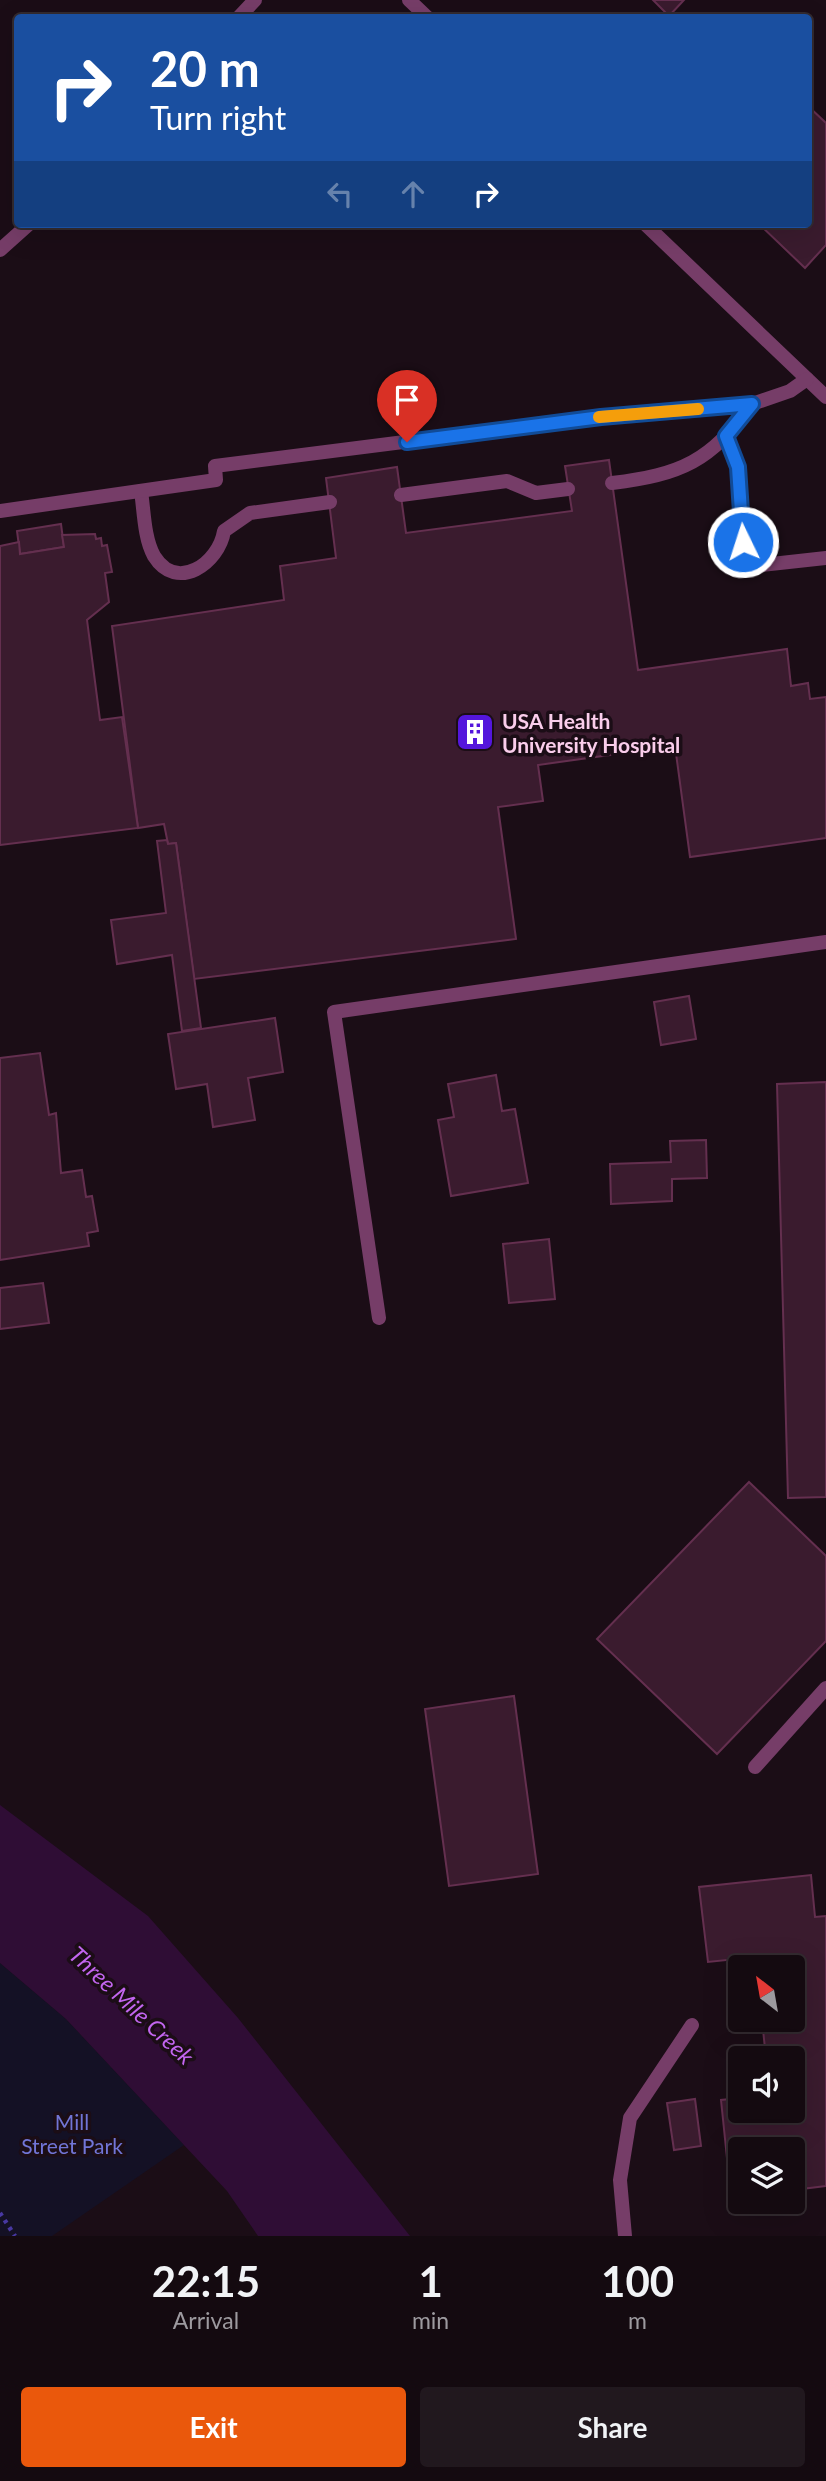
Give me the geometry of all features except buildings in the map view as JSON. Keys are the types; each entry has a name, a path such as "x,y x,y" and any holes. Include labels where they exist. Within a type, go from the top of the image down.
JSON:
{"street":[{"path":"243,14 255,0"},
{"path":"409,0 424,14"},
{"path":"0,250 25,228"},
{"path":"649,228 826,397"},
{"path":"0,511 216,480 215,466 601,417 752,404 790,391 807,379"},
{"path":"612,483 651,478 699,459 726,436 752,404"},
{"path":"726,436 738,467 744,567 826,558"},
{"path":"401,495 507,481 536,493 568,489"},
{"path":"141,491 150,548 163,566 189,573 209,562 222,542 224,531 250,513 330,502"},
{"path":"379,1318 334,1012 826,942"},
{"path":"755,1768 826,1688"},
{"path":"625,2236 620,2180 630,2118 692,2025"}],"path":[{"path":"0,2213 15,2236"}],"green space":[{"name":"Mill Street Park","path":"0,1963 66,2019 184,2145 52,2236 0,2236"}],"water":[{"name":"Three Mile Creek","path":"0,1805 148,1916 238,2018 410,2236 258,2236 227,2191 66,2019 0,1963"}],"slow traffic":[{"path":"599,417 698,409"}],"place":[{"name":"USA Health University Hospital","path":"475,732"}],"route":[{"path":"407,442 601,417 752,404 737,426 726,436 738,467 743,542"}]}
